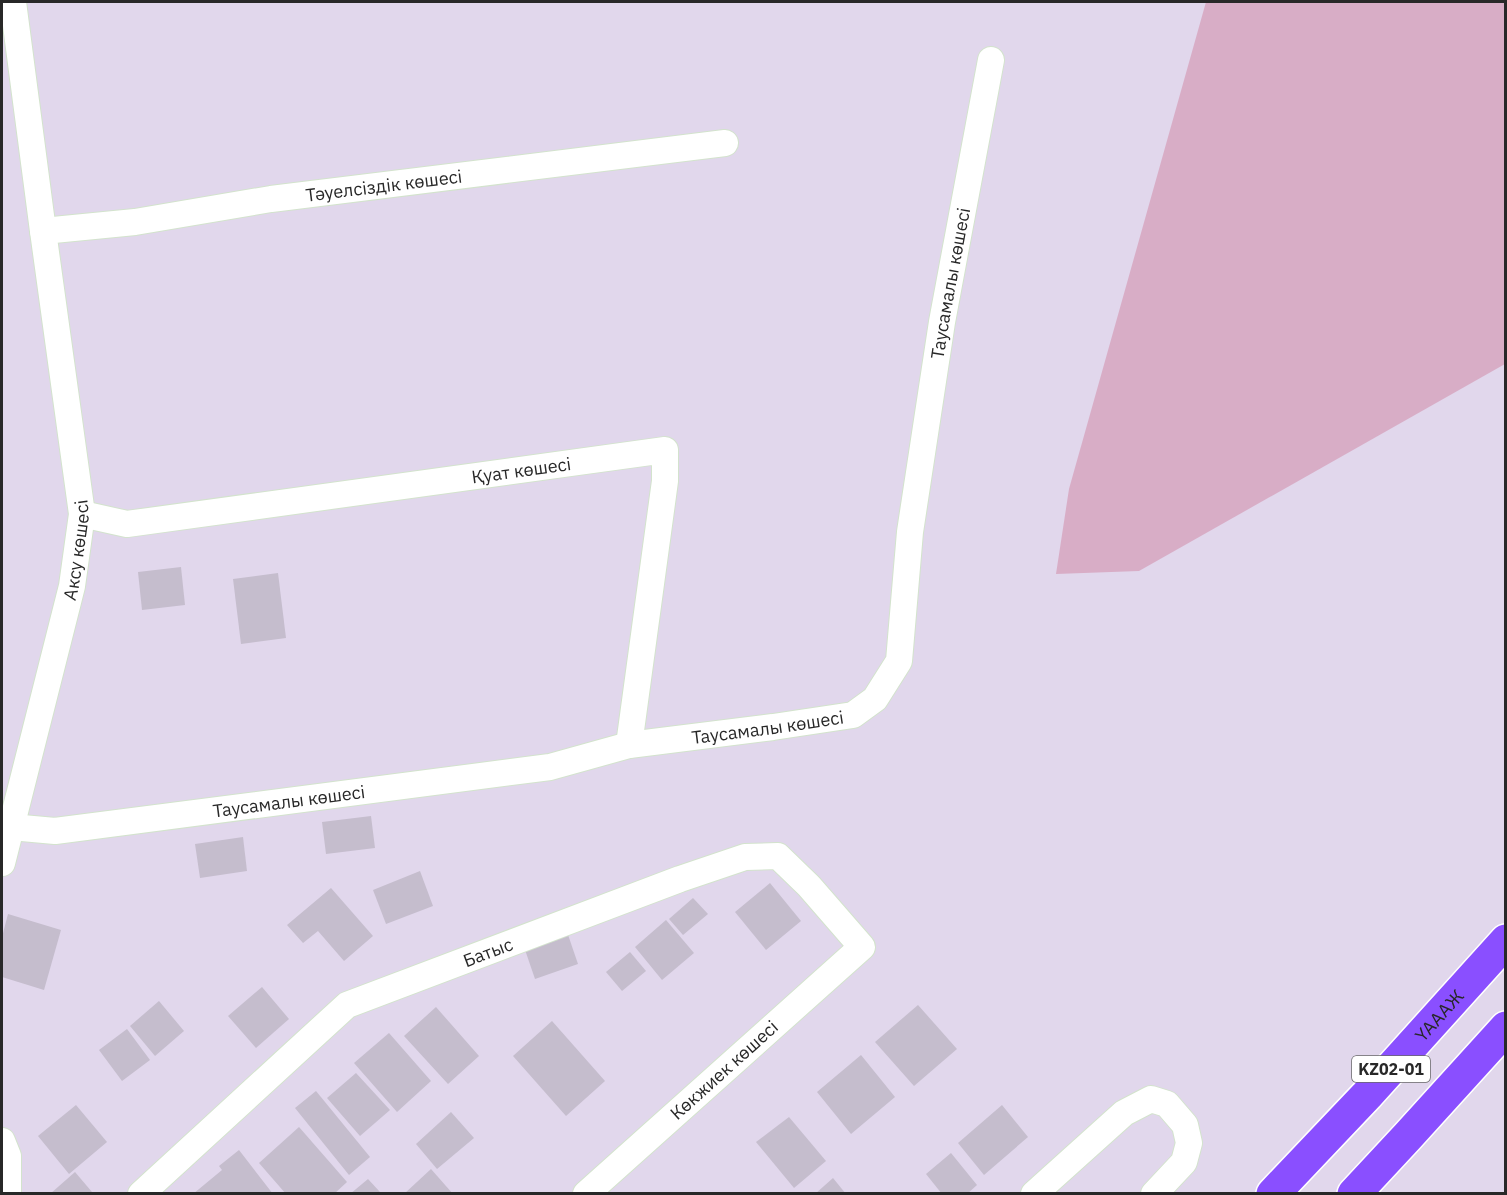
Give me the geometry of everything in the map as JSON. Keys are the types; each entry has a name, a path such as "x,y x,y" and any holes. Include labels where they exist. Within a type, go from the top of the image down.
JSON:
{"highway":[{"name":"ҮАААЖ","path":"1274,1194 1506,941"},
{"name":"KZ02-01","path":"1354,1194 1506,1028"}],"street":[{"name":"Аксу көшесі","path":"2,863 72,586 82,514 13,2"},
{"name":"Таусамалы көшесі","path":"11,827 55,831 550,767 629,745 853,715 875,699 899,661 911,520 942,322 991,60"},
{"name":"Тәуелсіздік көшесі","path":"43,231 135,222 271,199 725,143"},
{"name":"Қуат көшесі","path":"82,514 127,524 665,450 665,481 629,745"},
{"name":"Батыс","path":"141,1194 347,1005 712,868 745,857 778,856 809,886 862,947"},
{"name":"Көкжиек көшесі","path":"586,1194 862,947"},
{"path":"1034,1194 1124,1113 1151,1099 1167,1104 1185,1125 1190,1143 1184,1161 1154,1194"},
{"path":"2,1141 8,1156 8,1194"}],"shaded area":[{"path":"1206,2 1505,2 1505,364 1139,571 1056,574 1069,489"}],"building":[{"path":"181,567 185,605 142,610 138,572"},
{"path":"278,573 286,638 241,644 233,579"},
{"path":"371,816 375,848 326,854 322,822"},
{"path":"243,837 247,871 200,878 195,844"},
{"path":"420,871 433,906 386,924 373,890"},
{"path":"770,883 801,921 766,950 735,912"},
{"path":"331,888 373,936 344,961 318,931 303,943 287,925"},
{"path":"693,898 708,914 683,935 669,919"},
{"path":"8,914 61,930 44,990 2,977 2,937"},
{"path":"666,920 694,953 662,980 635,947"},
{"path":"565,926 578,964 535,979 522,941"},
{"path":"630,952 646,971 622,991 606,972"},
{"path":"262,987 289,1019 256,1048 228,1016"},
{"path":"159,1001 184,1031 155,1056 130,1026"},
{"path":"918,1005 957,1049 914,1086 875,1042"},
{"path":"436,1007 479,1056 448,1084 404,1036"},
{"path":"552,1021 605,1081 566,1116 513,1056"},
{"path":"127,1029 150,1060 122,1081 99,1050"},
{"path":"389,1033 431,1081 397,1112 354,1063"},
{"path":"861,1055 895,1097 851,1134 817,1092"},
{"path":"356,1073 390,1110 360,1136 327,1098"},
{"path":"316,1091 370,1157 349,1175 295,1108"},
{"path":"76,1105 107,1142 69,1174 38,1136"},
{"path":"1002,1105 1028,1137 984,1175 958,1143"},
{"path":"451,1112 474,1138 437,1169 416,1144"},
{"path":"789,1117 826,1161 794,1188 756,1142"},
{"path":"299,1127 347,1182 334,1194 286,1194 259,1163"},
{"path":"239,1150 273,1194 193,1194 222,1170 219,1166"},
{"path":"951,1153 977,1185 967,1194 942,1194 926,1174"},
{"path":"431,1169 453,1194 404,1194"},
{"path":"75,1172 92,1192 90,1194 50,1194"},
{"path":"833,1178 846,1194 815,1194"},
{"path":"368,1179 380,1192 350,1194"}]}
